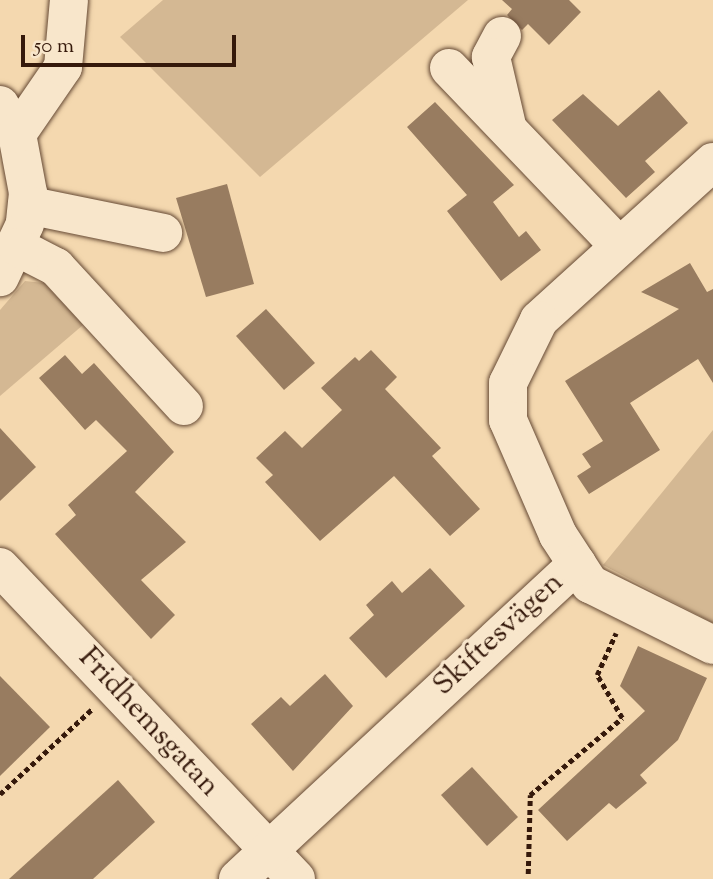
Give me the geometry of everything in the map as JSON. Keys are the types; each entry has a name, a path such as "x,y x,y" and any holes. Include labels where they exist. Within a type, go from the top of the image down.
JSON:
{"street":[{"path":"69,0 63,67 8,119 27,205 8,262 56,267 184,406"},
{"path":"502,36 492,57 507,126"},
{"path":"449,68 617,244"},
{"name":"Skiftesvägen","path":"238,879 577,564 517,451 508,420 508,383 538,320 617,244 713,162"},
{"path":"27,205 163,233"},
{"path":"577,564 590,584 631,607 713,645"},
{"name":"Fridhemsgatan","path":"0,567 116,687 268,853 296,879"}],"path":[{"path":"528,874 530,795 622,718 597,675 631,607"},
{"path":"0,794 116,687"}],"shaded area":[{"path":"163,0 468,0 260,177 120,37"},
{"path":"25,281 44,283 83,325 0,396 0,310"},
{"path":"713,430 713,623 603,565"}],"building":[{"path":"502,0 569,0 581,12 549,45 528,24 522,30 507,15 512,9"},
{"path":"659,90 688,123 645,161 655,172 626,198 552,120 583,94 618,126"},
{"path":"435,102 514,185 493,202 519,237 526,231 541,250 501,281 447,211 467,195 407,127"},
{"path":"227,184 254,284 206,297 176,198"},
{"path":"690,263 707,292 713,289 713,383 698,359 630,403 660,450 589,494 577,476 591,467 582,454 603,441 565,381 679,309 641,292"},
{"path":"266,309 315,363 284,390 236,336"},
{"path":"371,350 397,377 385,389 441,448 432,456 480,509 450,536 394,476 320,541 265,482 273,475 256,458 285,431 302,448 342,410 321,388 355,357 359,361"},
{"path":"65,355 82,374 94,363 174,452 135,492 186,542 141,580 175,615 151,639 55,534 76,515 68,505 127,451 96,420 85,430 39,378"},
{"path":"0,428 36,467 0,501"},
{"path":"430,568 465,606 386,678 349,638 374,615 366,605 392,581 402,593"},
{"path":"638,646 707,678 678,740 640,775 647,783 616,809 609,803 567,841 538,810 645,711 620,686"},
{"path":"325,674 353,706 293,771 251,724 281,697 290,706"},
{"path":"0,676 50,727 0,776"},
{"path":"472,767 518,817 487,846 441,795"},
{"path":"118,780 155,822 93,879 9,879"}]}
